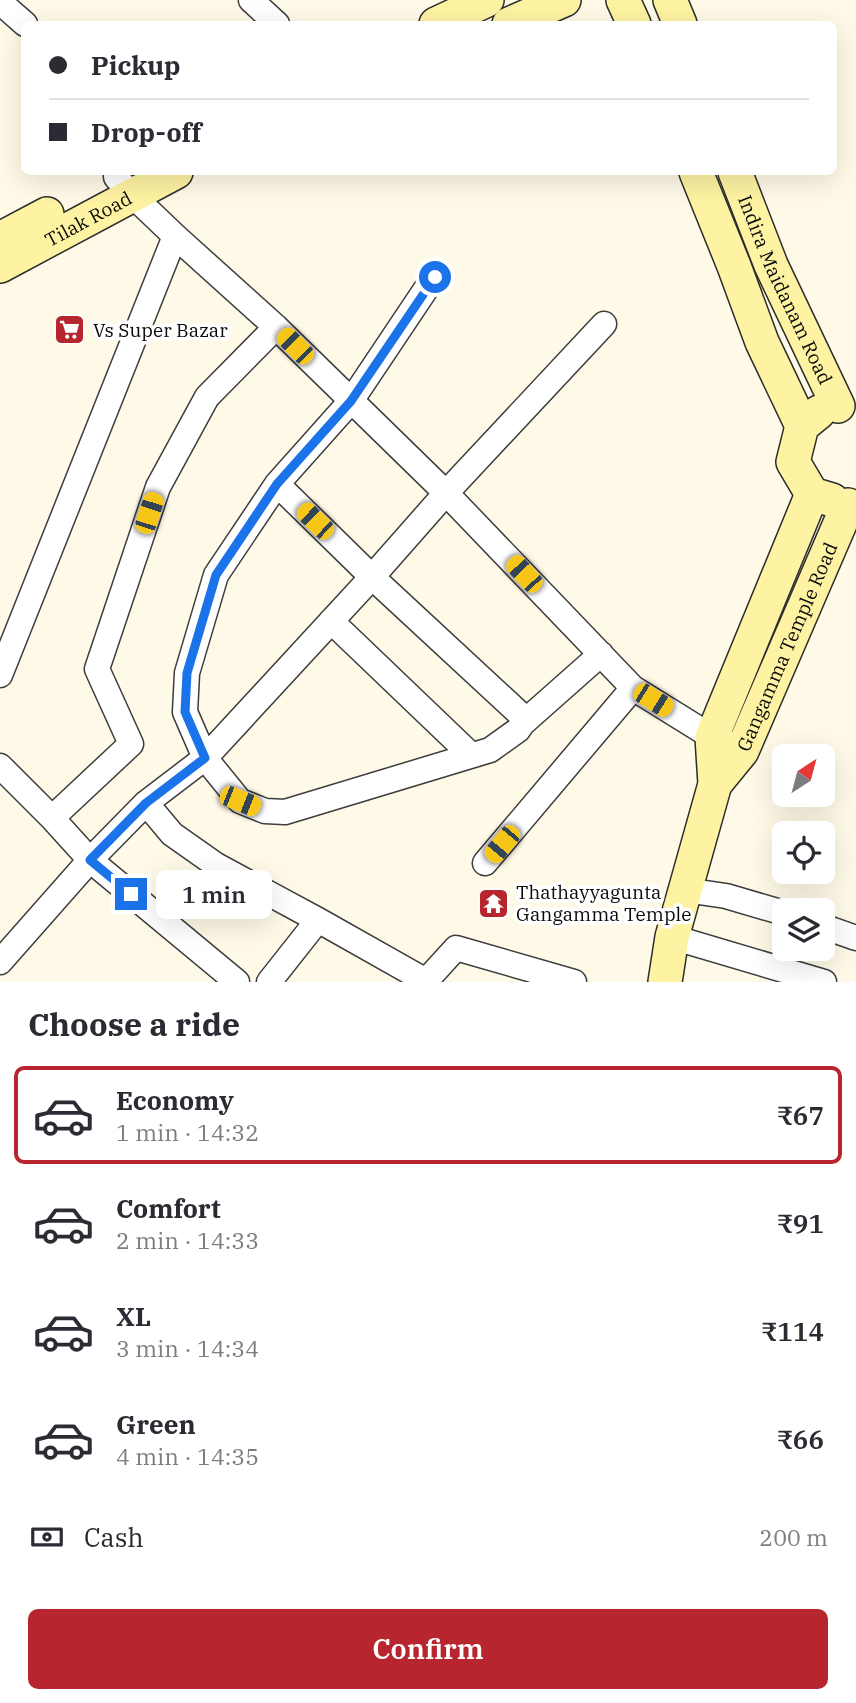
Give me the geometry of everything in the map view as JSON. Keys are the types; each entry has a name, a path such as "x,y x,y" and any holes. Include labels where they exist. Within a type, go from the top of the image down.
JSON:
{"main road":[{"path":"442,21 487,0"},
{"path":"623,0 633,21"},
{"path":"670,0 679,21"},
{"path":"514,21 546,3"},
{"name":"Tilak Road","path":"0,239 124,181 159,175"},
{"path":"697,175 762,342 802,426"},
{"name":"Indira Maidanam Road","path":"736,175 771,265 851,407"},
{"name":"Tilak Road","path":"0,266 124,181"},
{"path":"851,407 818,412 802,426 793,462 812,494 852,504"},
{"name":"Gangamma Temple Road","path":"665,982 672,937 715,784 712,737 812,494"},
{"name":"Gangamma Temple Road","path":"715,784 742,751 852,504"}],"street":[{"path":"251,0 274,21"},
{"path":"0,2 22,21"},
{"path":"124,181 175,236 276,327 446,493 633,688 712,737 742,751"},
{"path":"0,675 175,236"},
{"path":"435,277 351,401 277,484 216,575 187,673 185,712 205,758 240,801 265,811 285,812 490,750 518,730 601,654"},
{"path":"0,962 90,860 146,803 205,758 604,324"},
{"path":"52,818 131,744 97,669 158,487 207,397 276,327"},
{"path":"277,484 372,577 521,715 522,724"},
{"path":"331,621 471,755"},
{"path":"485,863 633,688"},
{"path":"0,766 90,860 237,982"},
{"path":"146,803 172,834 216,865 426,981 456,948 574,982"},
{"path":"685,890 726,896 772,909"},
{"path":"270,982 318,919"},
{"path":"835,931 856,938"},
{"path":"672,937 824,982"}],"place":[{"name":"Vs Super Bazar","path":"70,330"},
{"name":"Thathayyagunta Gangamma Temple","path":"493,903"}],"route":[{"path":"131,894 90,860 146,803 205,758 185,712 187,673 216,575 277,484 351,401 435,277"}]}
